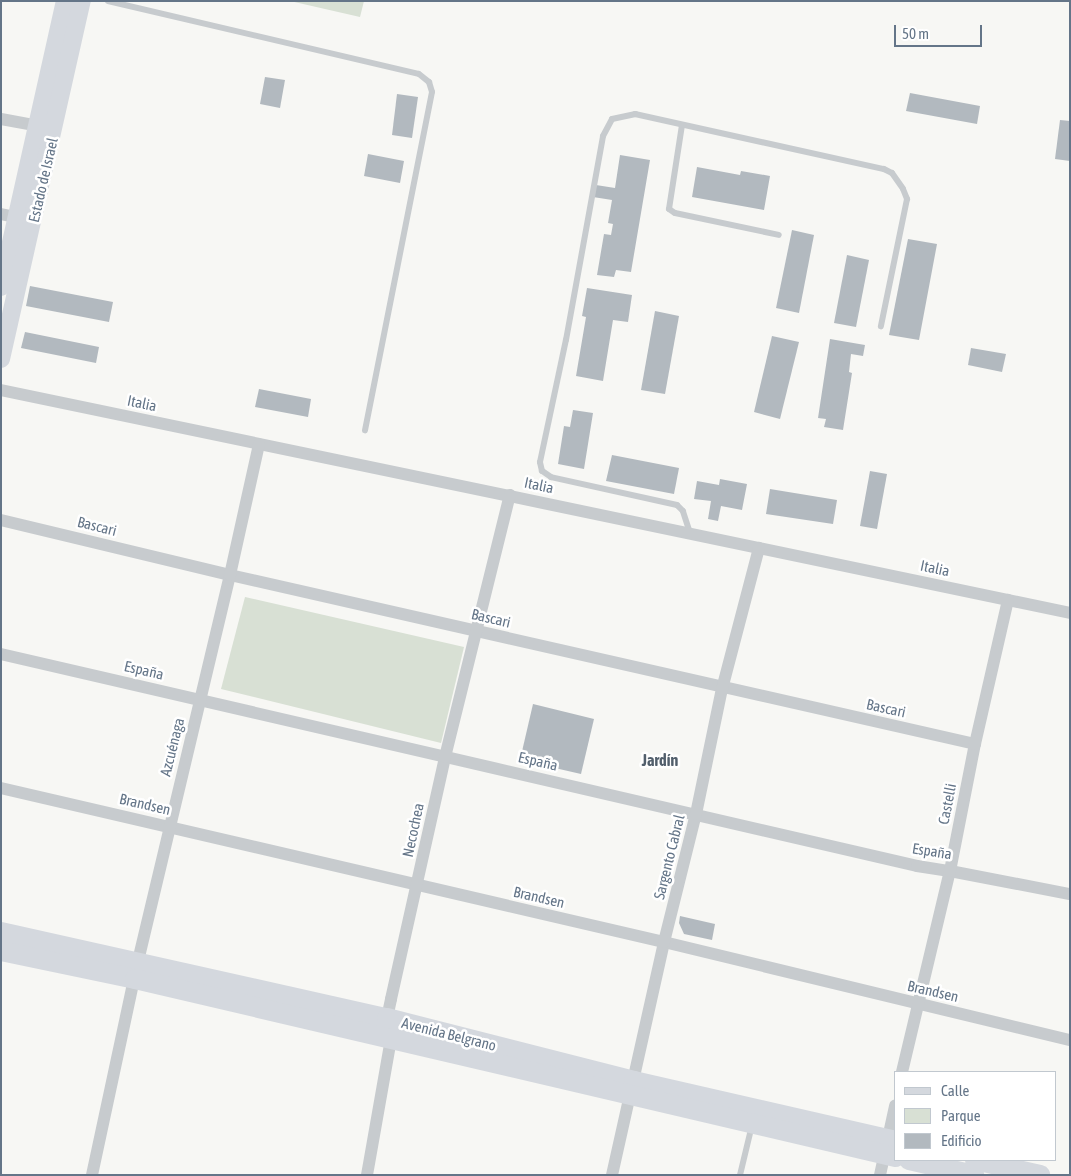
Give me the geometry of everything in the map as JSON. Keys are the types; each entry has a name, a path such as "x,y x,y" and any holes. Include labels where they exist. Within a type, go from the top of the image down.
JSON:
{"main road":[{"name":"Estado de Israel","path":"46,128 65,1"},
{"name":"Estado de Israel","path":"1,287 17,218 46,128 82,1"},
{"name":"Estado de Israel","path":"1,359 17,218"},
{"name":"Avenida Belgrano","path":"1,932 391,1039 632,1089 890,1148"},
{"name":"Avenida Belgrano","path":"1,951 136,970 387,1018 752,1124 890,1148"},
{"path":"912,1161 974,1175"},
{"path":"979,1161 1040,1175"}],"street":[{"path":"1,119 46,128"},
{"name":"Italia","path":"1,390 1070,613"},
{"name":"Azcuénaga","path":"92,1175 136,970 230,575 259,444"},
{"name":"Necochea","path":"367,1175 391,1039 387,1018 418,886 445,757 510,495"},
{"name":"Bascari","path":"1,520 722,689 975,744"},
{"name":"Sargento Cabral","path":"612,1175 664,942 696,814 722,689 759,548"},
{"name":"Castelli","path":"902,1071 950,870 975,744 1008,600"},
{"name":"España","path":"1,654 917,866 950,870 1070,894"},
{"name":"Brandsen","path":"1,788 664,942 918,1005 1070,1040"},
{"path":"880,1175 890,1148 894,1114"}],"lane":[{"path":"108,1 418,74 429,82 432,92 365,430"},
{"path":"690,533 678,504 551,477 542,471 540,462 566,340 603,136 606,126 612,119 635,114 884,169 892,173 903,189 907,199 881,326"},
{"path":"682,125 669,209 674,213 779,235"},
{"path":"740,1175 752,1124"}],"green space":[{"path":"290,1 364,1 360,17"},
{"path":"245,597 464,647 441,743 221,689"}],"building":[{"path":"265,77 285,80 280,108 260,104"},
{"path":"910,93 980,106 977,124 906,111"},
{"path":"397,94 418,97 412,138 392,135"},
{"path":"1060,120 1070,121 1070,161 1055,159"},
{"path":"368,154 404,161 400,183 364,176"},
{"path":"620,155 650,160 631,272 616,270 614,277 597,275 604,234 611,235 613,224 608,223 612,200 593,197 596,185 615,188"},
{"path":"697,167 740,175 741,171 770,176 764,210 692,197"},
{"path":"792,230 814,235 799,313 776,308"},
{"path":"908,239 937,244 919,340 889,335"},
{"path":"847,255 869,260 856,327 834,323"},
{"path":"30,286 113,302 109,322 26,306"},
{"path":"587,288 632,295 628,322 613,320 603,381 576,376 586,317 582,316"},
{"path":"655,311 679,316 665,394 641,390"},
{"path":"25,332 99,347 96,363 21,348"},
{"path":"772,336 799,342 780,419 754,412"},
{"path":"830,339 865,345 863,356 851,354 849,372 852,373 843,430 824,427 826,419 818,418"},
{"path":"971,348 1006,354 1002,372 968,365"},
{"path":"259,389 311,399 308,417 255,407"},
{"path":"573,410 593,413 584,469 558,464 564,426 570,427"},
{"path":"612,455 679,468 674,494 606,481"},
{"path":"870,471 887,474 877,529 860,526"},
{"path":"720,479 747,484 742,510 721,506 718,521 708,519 711,501 694,499 697,481 719,485"},
{"path":"770,489 837,500 833,524 766,514"},
{"path":"533,704 594,719 581,774 520,760"},
{"path":"680,916 715,924 712,940 684,934 679,923"}],"district":[{"name":"Jardín","path":"660,760"}]}
